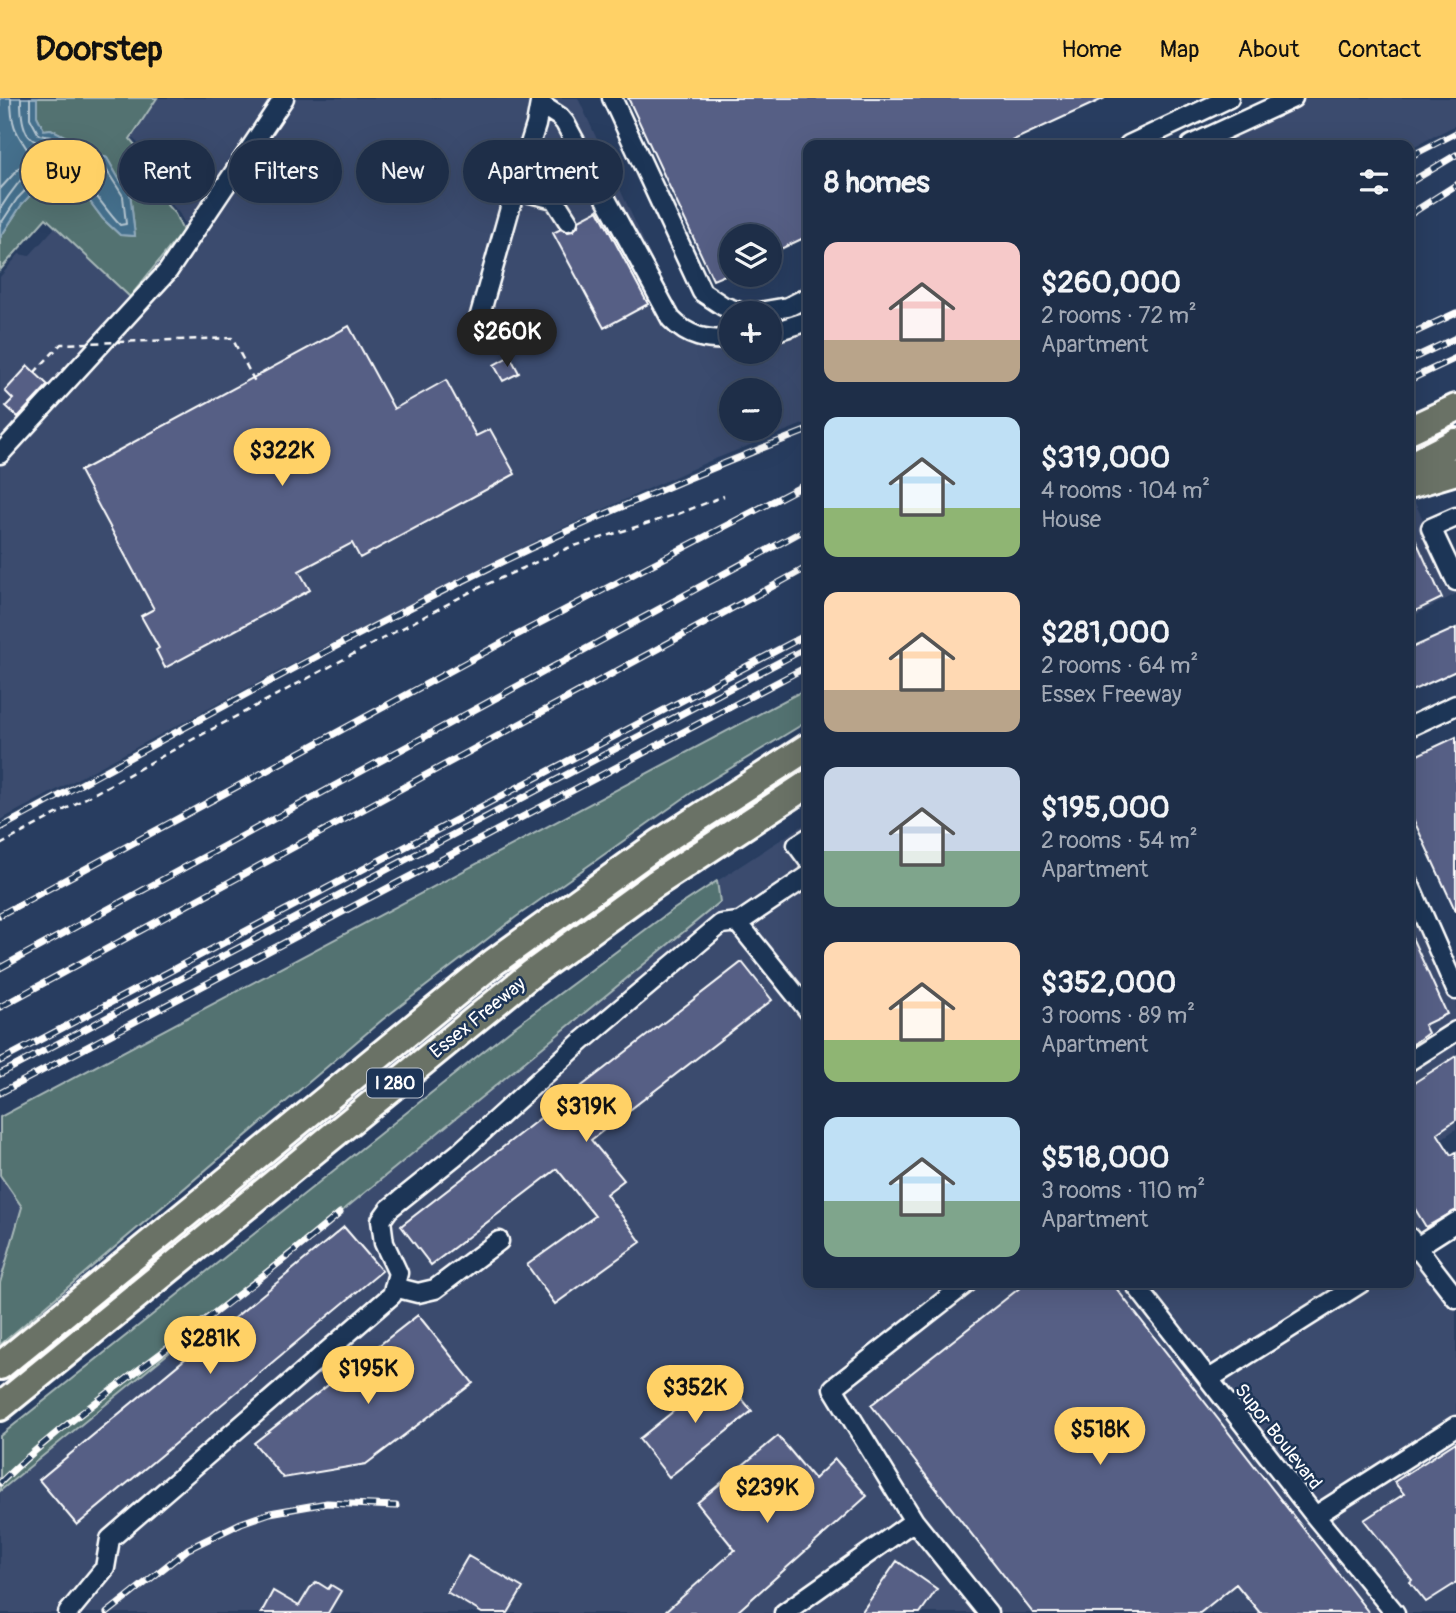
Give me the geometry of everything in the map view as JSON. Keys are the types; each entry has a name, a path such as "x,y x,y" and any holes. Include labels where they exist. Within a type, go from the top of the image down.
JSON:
{"highway":[{"path":"1414,428 1456,408"},
{"path":"1414,463 1456,442"},
{"path":"1414,484 1456,471"},
{"name":"Essex Freeway","path":"0,1366 505,954 658,844 803,750"},
{"name":"Essex Freeway","path":"0,1407 531,974 666,877 803,787"}],"street":[{"path":"0,454 168,271 284,98"},
{"path":"612,98 702,292 719,303"},
{"path":"1140,140 1229,98"},
{"path":"1202,140 1293,98"},
{"path":"531,140 540,101"},
{"path":"540,101 565,123 671,319 696,336 719,340"},
{"path":"478,322 511,203"},
{"path":"557,203 568,221"},
{"path":"782,308 803,300"},
{"path":"782,329 803,323"},
{"path":"1456,517 1431,528 1456,581"},
{"path":"1414,725 1456,705"},
{"path":"68,1613 105,1567 110,1539 392,1294 397,1273 384,1242 382,1220 389,1209 460,1152 582,1041 721,924 739,922 803,879"},
{"path":"1414,894 1456,990"},
{"path":"739,922 803,1004"},
{"path":"1414,1058 1456,1031"},
{"path":"1414,1244 1456,1223"},
{"path":"394,1287 418,1293 435,1289 499,1241"},
{"path":"1414,1249 1456,1298"},
{"path":"961,1288 832,1388 914,1521 988,1613"},
{"name":"Supor Boulevard","path":"1137,1288 1315,1516 1395,1613"},
{"path":"1209,1379 1353,1288"},
{"path":"1315,1516 1456,1426"},
{"path":"784,1613 914,1521"}],"path":[{"path":"34,373 61,344 232,338 255,382"},
{"path":"0,845 474,590 568,548 678,514 724,496"}],"shaded area":[{"path":"85,98 578,98 597,140 463,140 463,203 623,203 623,196 676,311 694,324 719,332 719,364 782,364 782,320 803,314 803,424 782,432 782,378 719,378 719,441 760,441 705,463 545,536 313,653 0,820 0,277 19,254 29,256 59,223 137,265 164,261 187,227 170,203 215,203 215,140 134,140"},
{"path":"1278,98 1456,98 1456,125 1414,146 1414,140 1186,140"},
{"path":"1414,501 1456,586 1456,594 1414,615"},
{"path":"803,825 803,1288 1414,1288 1414,906 1456,990 1456,1129 1431,1146 1456,1185 1456,1227 1416,1254 1456,1307 1456,1613 0,1613 0,1491 720,902 717,881"},
{"path":"0,1175 22,1207 0,1283"}],"green space":[{"path":"37,98 157,98 131,140 119,140 119,179 105,157 105,140 72,140 51,129 44,130 37,116"},
{"path":"23,203 91,203 120,235 135,236 131,203 165,203 175,214 183,231 130,297 46,218 0,270 0,238"},
{"path":"803,691 803,724 698,788 516,917 382,1020 0,1345 0,1283 22,1207 0,1175 0,1117"},
{"path":"717,881 720,902 0,1491 0,1436 509,1031 668,913"}],"water":[{"path":"0,98 37,98 37,116 44,130 51,129 72,140 21,140 23,203 0,238"},
{"path":"105,157 119,179 119,203 131,203 135,236 120,235 91,203 105,203"}],"building":[{"path":"628,98 1105,98 1014,140 803,140 803,238 782,248 782,224 719,224 719,277 713,280"},
{"path":"598,210 648,304 604,328 553,233 561,229 573,231 579,220"},
{"path":"349,326 394,409 446,380 476,436 490,429 515,474 360,558 352,543 299,571 310,590 165,668 156,650 159,648 141,616 154,609 80,471"},
{"path":"510,356 519,373 503,381 494,365"},
{"path":"28,366 48,385 18,417 6,406 13,399 5,391"},
{"path":"1414,536 1442,598 1414,612"},
{"path":"1456,628 1456,671 1414,690 1414,647"},
{"path":"1456,737 1456,912 1414,821 1414,757"},
{"path":"1414,942 1447,1014 1424,1025 1428,1033 1414,1043"},
{"path":"742,962 772,1000 591,1140 624,1180 606,1194 641,1242 555,1304 527,1265 595,1216 557,1169 431,1265 401,1226"},
{"path":"1456,1056 1456,1120 1437,1133 1451,1155 1456,1152 1456,1210 1426,1227 1414,1207 1414,1083"},
{"path":"344,1227 382,1271 77,1525 39,1480"},
{"path":"1020,1288 1116,1288 1369,1613 1260,1613 1236,1584 1200,1613 1033,1613 871,1405"},
{"path":"418,1315 473,1383 366,1464 283,1478 254,1443"},
{"path":"721,1373 752,1411 669,1477 639,1439"},
{"path":"778,1436 814,1479 835,1459 867,1496 736,1613 664,1613 735,1550 697,1503"},
{"path":"1456,1442 1456,1583 1426,1602 1410,1582 1412,1580 1364,1520 1404,1494 1394,1482"},
{"path":"468,1556 523,1588 508,1613 482,1613 447,1592"},
{"path":"897,1561 937,1589 920,1613 861,1613"},
{"path":"317,1582 328,1589 331,1585 341,1591 328,1613 261,1613 273,1591 299,1606"}],"railway":[{"path":"1414,154 1456,133"},
{"path":"1414,180 1456,155"},
{"path":"1414,212 1456,185"},
{"path":"1414,333 1456,313"},
{"path":"1414,358 1456,338"},
{"path":"1414,378 1456,358"},
{"path":"0,828 303,664 487,569 646,496 803,432"},
{"path":"0,915 513,637 803,486"},
{"path":"0,968 803,531"},
{"path":"0,1007 803,570"},
{"path":"0,1061 803,637"},
{"path":"0,1074 803,650"},
{"path":"0,1093 803,669"},
{"path":"0,1483 66,1425 240,1294 340,1213"},
{"path":"107,1613 188,1549 241,1523 270,1513 327,1503 396,1506"}]}
